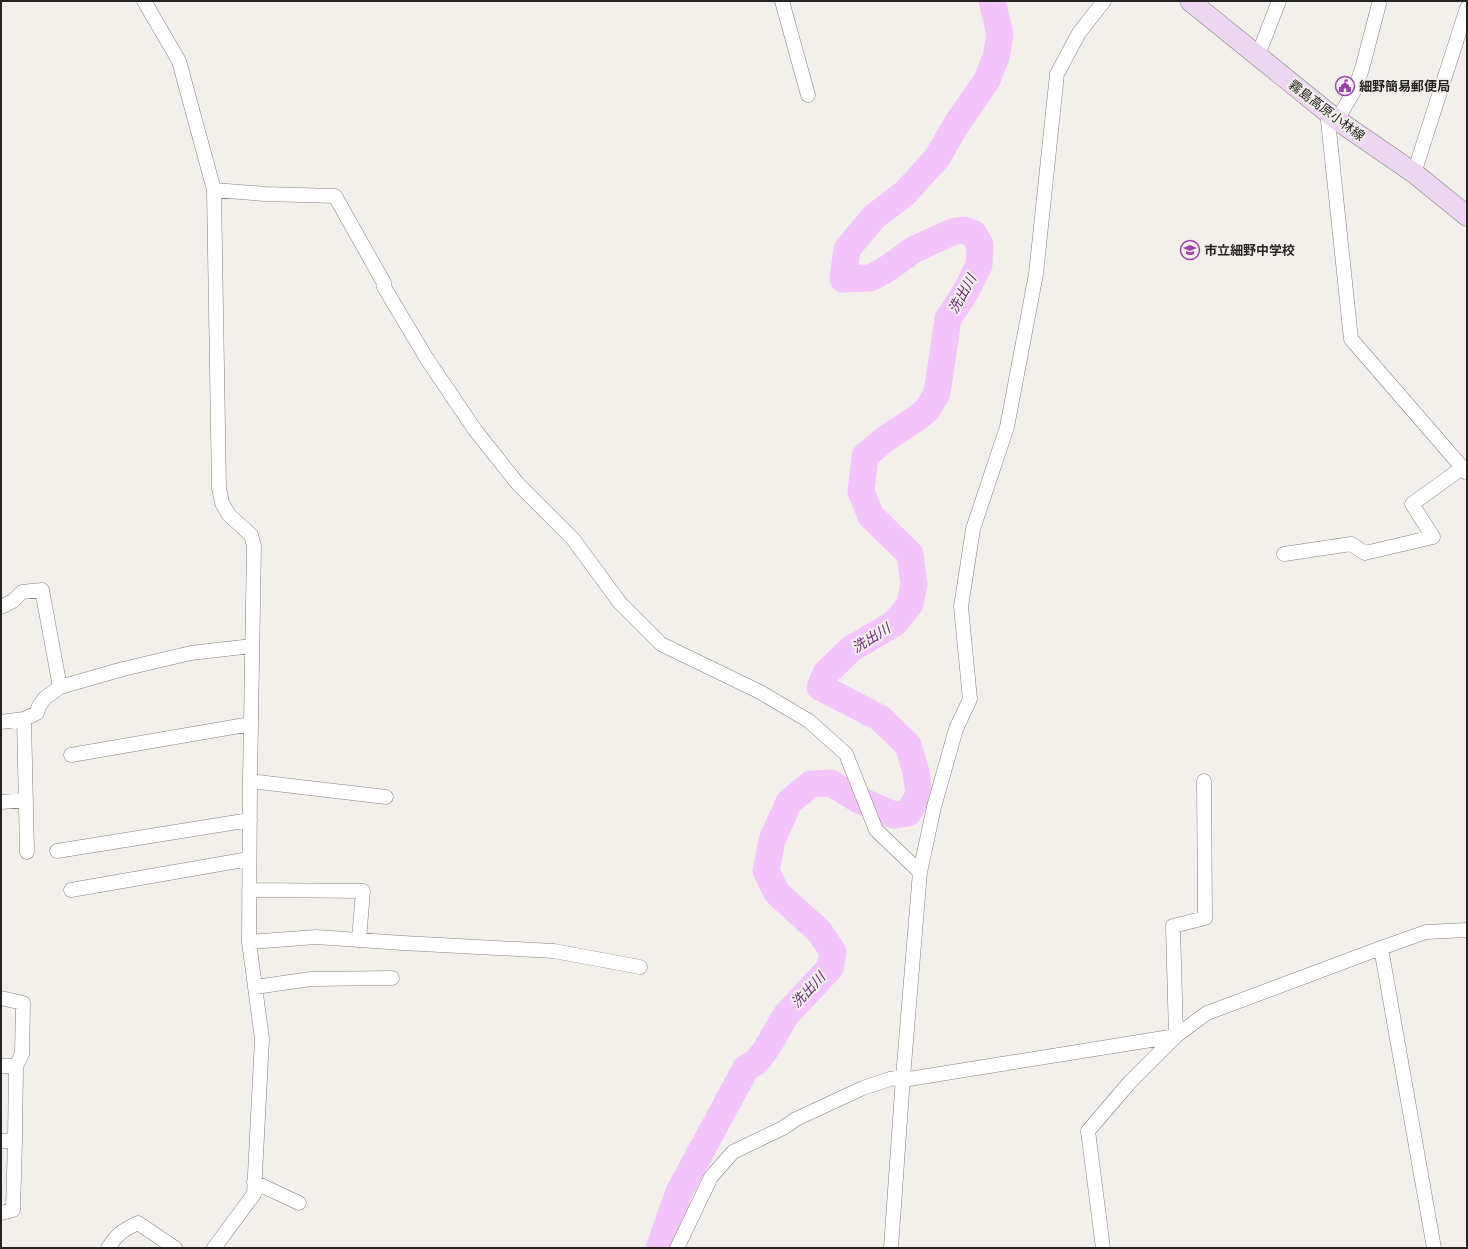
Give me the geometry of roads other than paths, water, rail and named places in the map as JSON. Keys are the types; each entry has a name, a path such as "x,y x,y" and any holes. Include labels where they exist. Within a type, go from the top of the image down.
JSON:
{"main road":[{"name":"霧島高原小林線","path":"1190,1 1332,115 1414,172 1467,216"}],"street":[{"path":"144,1 179,62 214,190 219,488 222,503 229,515 252,535 254,546 249,942 262,1039 254,1194 214,1248"},
{"path":"782,1 808,96"},
{"path":"891,1248 920,872 934,807 956,729 970,699 961,607 973,529 1007,427 1036,274 1057,74 1079,33 1104,1"},
{"path":"1258,55 1279,1"},
{"path":"1284,554 1351,544 1365,553 1433,537 1412,504 1464,470 1351,338 1332,115 1354,91 1362,69 1377,2"},
{"path":"1414,172 1467,8"},
{"path":"214,190 265,194 335,196 384,283 384,287 427,359 475,430 518,484 573,539 620,603 661,644 760,692 809,721 846,754 876,830 920,872"},
{"path":"1,606 13,601 22,592 42,590 60,687"},
{"path":"1,722 24,719 37,713 39,706 45,698 60,687 123,669 191,653 252,646"},
{"path":"24,719 26,852"},
{"path":"71,754 251,724"},
{"path":"250,781 386,797"},
{"path":"1176,1036 1173,926 1206,918 1204,781"},
{"path":"1,802 26,800"},
{"path":"57,851 250,820"},
{"path":"71,890 249,859"},
{"path":"249,890 363,891 359,940"},
{"path":"1103,1248 1088,1131 1130,1082 1176,1036 1207,1013 1381,948 1426,932 1467,930"},
{"path":"249,942 316,937 554,951 640,967"},
{"path":"1381,948 1434,1248"},
{"path":"255,987 310,979 392,978"},
{"path":"1,998 23,1004 22,1054 16,1066 8,1141 13,1210 1,1213"},
{"path":"678,1248 711,1177 733,1152 783,1128 796,1119 863,1088 890,1079 909,1079 1176,1036"},
{"path":"1,1066 16,1066"},
{"path":"254,1182 298,1203"},
{"path":"113,1246 123,1230 138,1223 175,1248"}],"waterway":[{"name":"洗出川","path":"659,1248 679,1192 746,1068 756,1062 765,1051 786,1015 830,968 833,952 819,931 777,893 766,871 772,840 789,802 811,784 831,783 857,799 894,815 908,813 919,795 916,772 908,745 880,718 820,687 826,673 851,649 895,623 910,604 914,584 910,554 871,516 861,492 865,456 885,439 927,410 937,393 948,319 966,291 979,265 980,245 974,234 963,230 952,232 913,250 887,269 870,278 843,279 843,277 847,249 874,217 905,193 937,158 956,125 987,80 996,57 1000,34 992,1"}],"place":[{"name":"細野簡易郵便局","path":"1345,86"},
{"name":"市立細野中学校","path":"1190,250"}]}
